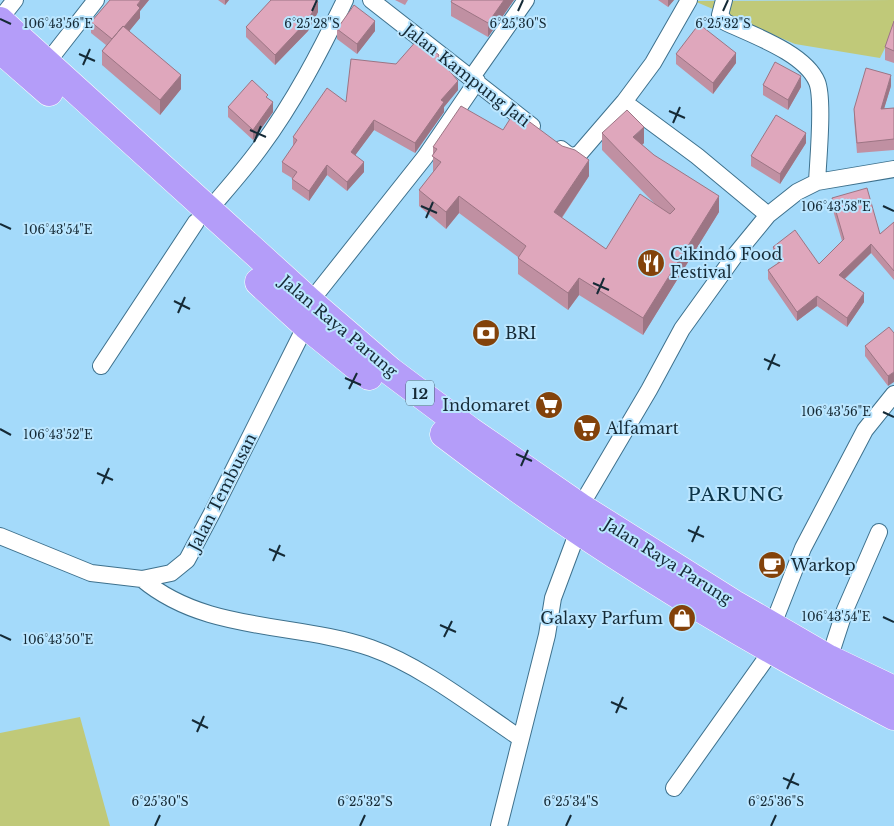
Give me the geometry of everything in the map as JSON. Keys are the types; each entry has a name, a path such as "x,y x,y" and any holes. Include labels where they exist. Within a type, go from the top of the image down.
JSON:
{"highway":[{"name":"Jalan Raya Parung","path":"0,20 203,216 308,314 470,454 772,638 894,716"},
{"name":"Jalan Raya Parung","path":"0,49 203,216"},
{"name":"Jalan Raya Parung","path":"772,638 830,659 894,690"}],"street":[{"path":"0,20 15,0"},
{"path":"46,64 96,0"},
{"path":"102,366 203,216 259,149 281,118 318,57 345,0"},
{"name":"Jalan Kampung Jati","path":"370,0 474,79 568,156 574,157 580,153 624,102"},
{"name":"Jalan Tembusan","path":"0,536 92,573 142,579 171,573 187,560 308,314 425,157 526,0"},
{"path":"689,0 653,63 624,102 697,156 768,215"},
{"path":"724,0 720,15 725,22 795,56 816,80 820,98 817,182"},
{"path":"499,826 547,635 556,585 579,519 682,329 736,254 768,215 797,192 817,182 894,168"},
{"path":"674,788 772,638 803,548 865,430 894,394"},
{"path":"830,659 844,610 878,532"},
{"path":"142,579 159,594 202,612 234,620 326,636 372,648 409,666 520,738"}],"green space":[{"path":"894,0 894,30 880,58 795,44 694,1"},
{"path":"80,717 110,826 0,826 0,733"}],"building":[{"path":"110,0 141,0 137,5 140,8 112,39 91,22"},
{"path":"271,0 315,0 318,2 308,20 275,55 246,27"},
{"path":"452,0 504,0 488,23 451,2"},
{"path":"354,5 375,21 357,44 337,29"},
{"path":"894,21 894,51 885,47"},
{"path":"699,24 736,53 713,83 676,54"},
{"path":"123,26 181,75 160,100 102,51"},
{"path":"418,39 439,55 438,57 458,81 441,100 444,102 415,143 374,120 351,152 364,162 347,182 327,165 309,191 292,179 297,172 282,162 297,140 293,137 327,88 346,102 351,59 396,64"},
{"path":"775,62 801,76 788,100 763,85"},
{"path":"866,68 891,75 881,109 894,108 894,139 857,143 854,109"},
{"path":"252,80 268,95 266,97 273,102 253,130 228,107"},
{"path":"461,106 503,130 515,111 562,146 575,150 589,160 554,212 606,249 640,194 670,214 675,209 602,133 627,110 644,127 633,137 654,155 719,196 643,318 579,278 568,293 518,258 526,246 459,196 446,212 419,190 441,162 432,156 437,149 433,147"},
{"path":"776,115 806,133 780,174 751,156"},
{"path":"867,188 880,234 894,222 894,271 871,244 839,275 864,293 847,318 817,296 797,312 768,270 783,260 773,247 795,230 819,264 844,239 832,198"},
{"path":"889,327 894,333 894,372 888,376 865,346"}],"place":[{"name":"Cikindo Food Festival","path":"651,263"},
{"name":"BRI","path":"486,333"},
{"name":"Indomaret","path":"549,405"},
{"name":"Alfamart","path":"587,428"},
{"name":"Warkop","path":"772,565"},
{"name":"Galaxy Parfum","path":"682,618"}],"district":[{"name":"PARUNG","path":"736,494"}]}
